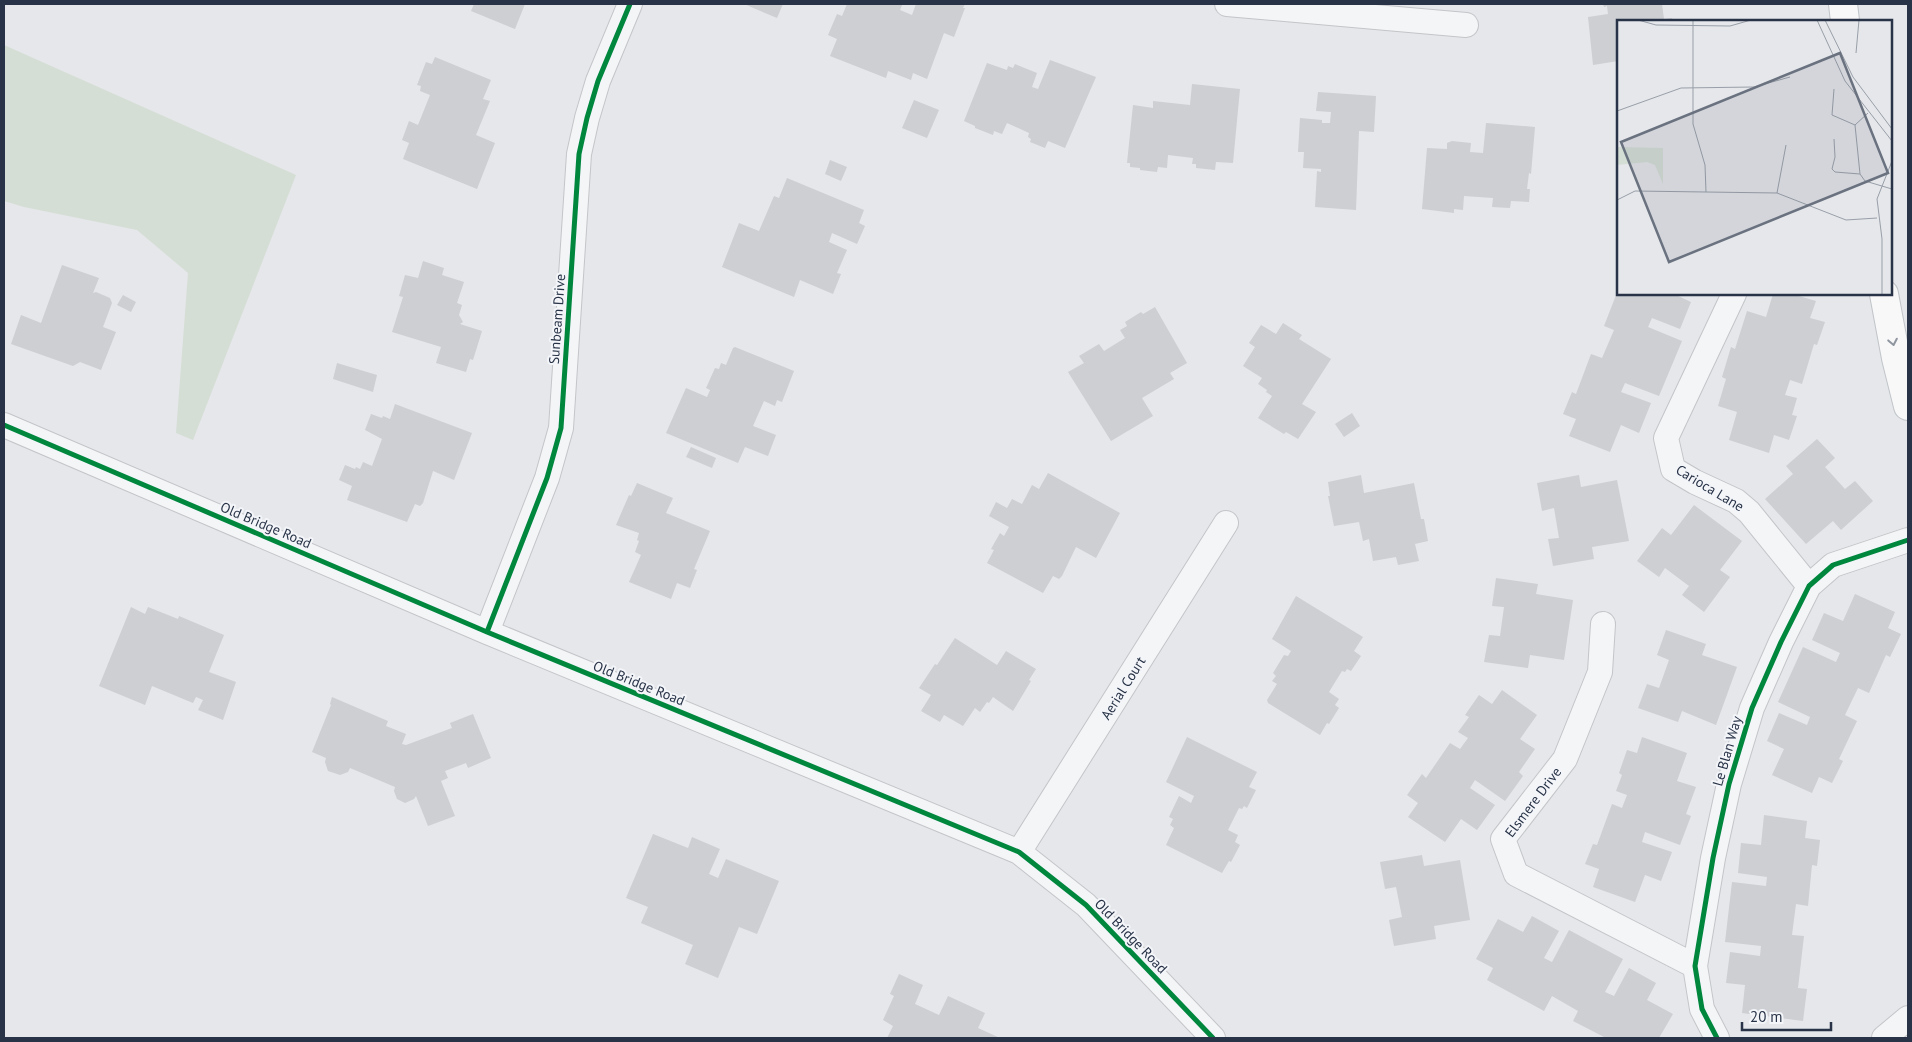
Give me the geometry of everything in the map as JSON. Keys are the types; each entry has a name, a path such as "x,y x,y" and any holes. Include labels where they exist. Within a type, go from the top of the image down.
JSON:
{"main road":[{"path":"1843,4 1845,20"},
{"path":"1884,295 1896,358 1908,406"}],"street":[{"name":"Sunbeam Drive","path":"487,632 547,478 561,428 579,154 598,81 630,4"},
{"path":"1227,4 1466,25"},
{"name":"Carioca Lane","path":"1734,295 1666,438 1672,469 1736,501 1749,512 1809,586"},
{"name":"Old Bridge Road","path":"4,425 487,632 1019,852 1086,905 1213,1038"},
{"name":"Aerial Court","path":"1019,852 1226,523"},
{"name":"Le Blan Way","path":"1717,1038 1702,1010 1695,966 1713,858 1732,775 1752,708 1781,642 1809,586 1834,566 1908,540"},
{"name":"Elsmere Drive","path":"1603,624 1600,672 1565,759 1504,839 1516,874 1695,966"},
{"path":"1884,1038 1908,1018"}],"shaded area":[{"path":"4,45 296,175 193,440 176,433 188,273 137,230 24,207 4,201"}],"building":[{"path":"474,4 525,4 515,29 471,11"},
{"path":"744,4 783,4 777,18"},
{"path":"847,4 898,4 902,5 900,10 912,15 916,4 965,4 963,8 965,8 954,37 944,33 927,79 913,73 911,80 888,71 886,78 830,56 837,39 828,35 837,14 842,16"},
{"path":"1603,4 1662,4 1664,19 1672,18 1673,20 1617,20 1617,61 1593,65 1588,17 1608,14 1607,6 1604,7"},
{"path":"435,57 491,80 483,99 490,101 476,135 495,143 477,189 403,159 409,143 402,140 409,121 418,125 430,95 420,91 421,86 417,85 426,62 432,64"},
{"path":"1050,60 1096,77 1065,148 1048,141 1045,148 1030,142 1029,133 1007,123 1002,134 994,131 993,135 975,128 975,126 964,121 987,63 1007,70 1008,66 1013,68 1015,64 1037,73 1032,87 1038,89"},
{"path":"1192,84 1240,89 1233,163 1216,162 1215,170 1196,168 1196,164 1192,164 1193,158 1168,155 1167,168 1158,167 1157,172 1130,167 1130,163 1127,163 1133,105 1153,108 1153,101 1190,105"},
{"path":"1318,92 1376,96 1374,132 1359,131 1356,210 1315,207 1317,171 1321,172 1321,169 1303,168 1304,152 1298,152 1300,118 1322,120 1322,123 1330,123 1331,112 1316,111"},
{"path":"914,100 939,110 927,138 902,128"},
{"path":"1486,123 1535,127 1531,174 1529,173 1527,189 1530,189 1529,202 1511,201 1510,208 1492,207 1493,198 1464,196 1463,210 1454,209 1454,213 1422,209 1427,148 1447,149 1447,143 1452,141 1471,143 1470,152 1483,153"},
{"path":"830,160 847,167 841,181 825,174"},
{"path":"787,178 864,210 859,223 865,226 857,244 832,233 829,242 847,250 837,273 841,274 833,294 800,280 794,297 722,267 739,223 759,231 774,196 779,198"},
{"path":"423,261 444,268 442,275 464,282 457,303 462,305 459,315 463,322 460,324 482,331 473,360 470,359 466,372 436,363 441,347 392,332 403,297 399,296 405,275 418,278"},
{"path":"62,265 99,278 93,293 96,292 110,298 112,303 103,327 116,332 101,370 80,362 73,366 11,344 21,315 41,323"},
{"path":"1617,293 1617,295 1676,295 1691,302 1680,329 1652,318 1648,327 1682,341 1659,396 1625,383 1621,392 1651,403 1639,433 1621,425 1610,452 1569,436 1576,419 1563,414 1572,392 1576,394 1591,354 1602,358 1614,330 1604,326"},
{"path":"123,295 136,302 131,312 117,305"},
{"path":"1773,295 1795,295 1816,301 1810,318 1825,322 1817,345 1814,344 1802,384 1790,380 1785,395 1797,398 1792,415 1797,416 1789,440 1774,435 1769,453 1729,440 1737,412 1718,406 1726,379 1722,377 1731,347 1735,349 1747,311 1766,317"},
{"path":"1155,307 1187,363 1170,373 1174,379 1142,398 1153,416 1111,441 1068,372 1084,363 1079,356 1099,344 1104,351 1125,338 1120,330 1127,326 1125,322 1141,312 1143,314"},
{"path":"1283,323 1302,335 1299,339 1331,359 1302,404 1316,412 1298,439 1286,432 1284,434 1258,418 1272,396 1258,384 1262,378 1243,366 1255,347 1249,343 1261,325 1276,334"},
{"path":"735,347 794,371 782,402 777,400 775,406 764,401 753,426 776,435 768,456 745,447 738,463 666,433 686,388 707,397 710,390 706,388 715,368 719,369 721,363 726,365"},
{"path":"337,363 377,375 373,392 333,379"},
{"path":"395,404 472,433 454,480 433,471 423,503 420,506 415,504 407,522 347,500 352,486 339,480 345,465 360,469 363,462 372,466 382,439 365,430 371,414 390,419"},
{"path":"1352,413 1360,426 1344,437 1335,424"},
{"path":"1817,439 1835,458 1825,467 1845,489 1855,481 1873,501 1841,530 1833,521 1806,544 1765,499 1793,474 1786,466"},
{"path":"691,447 716,458 712,468 686,457"},
{"path":"1048,473 1120,513 1096,558 1076,547 1062,576 1059,579 1053,576 1043,593 987,563 994,550 991,549 1000,533 1004,536 1009,527 989,516 996,502 1007,508 1012,499 1022,504 1032,485 1039,489"},
{"path":"1361,475 1364,493 1414,483 1421,519 1424,519 1428,541 1415,544 1419,561 1398,565 1396,557 1373,561 1369,539 1363,541 1359,522 1334,526 1328,496 1330,496 1328,482"},
{"path":"1579,475 1581,487 1617,480 1629,541 1592,547 1594,559 1553,566 1548,539 1559,538 1554,508 1542,511 1537,483"},
{"path":"637,483 673,498 666,513 710,531 694,569 697,570 690,588 677,583 671,599 629,582 641,555 635,552 639,541 637,540 639,533 616,525 629,495 631,496"},
{"path":"1694,505 1742,541 1720,570 1730,577 1704,612 1682,595 1689,586 1665,568 1659,577 1637,561 1662,528 1671,535"},
{"path":"1496,578 1538,584 1536,594 1573,600 1564,660 1530,655 1528,668 1484,662 1489,635 1500,636 1504,607 1492,606"},
{"path":"1855,594 1895,612 1888,628 1901,634 1890,657 1886,655 1869,693 1858,688 1845,715 1857,721 1839,759 1843,761 1832,783 1819,777 1812,793 1772,775 1784,749 1767,741 1779,713 1807,725 1810,717 1778,702 1803,647 1836,662 1840,653 1812,640 1824,613 1843,621"},
{"path":"1296,596 1363,637 1354,651 1361,656 1351,671 1347,669 1345,672 1342,671 1329,692 1339,699 1335,705 1339,708 1320,735 1268,703 1267,700 1277,684 1272,681 1276,676 1273,673 1284,655 1288,656 1291,651 1272,639"},
{"path":"131,607 145,614 148,607 178,619 179,616 224,635 209,672 236,682 223,720 198,710 203,700 196,697 193,703 152,686 145,705 99,686"},
{"path":"1666,630 1706,644 1702,655 1737,667 1716,725 1682,711 1678,722 1638,708 1647,684 1659,688 1669,660 1657,655"},
{"path":"955,638 997,665 1006,651 1036,669 1013,711 993,697 980,712 975,708 963,726 944,715 940,722 921,711 931,695 919,688"},
{"path":"1502,690 1537,715 1520,739 1535,749 1519,772 1523,776 1505,801 1475,780 1470,788 1495,805 1477,830 1461,819 1445,842 1408,817 1418,803 1407,795 1422,774 1426,778 1450,743 1460,749 1468,738 1458,732 1469,717 1465,715 1479,695 1492,704"},
{"path":"332,697 388,721 386,726 406,734 402,744 406,745 452,728 450,723 473,714 491,758 468,768 466,763 445,771 448,778 441,781 455,816 428,826 416,796 405,803 397,799 394,791 395,787 350,768 348,772 340,775 328,771 325,762 326,758 312,752 331,705"},
{"path":"1187,737 1257,772 1249,787 1256,790 1247,808 1244,806 1242,809 1239,808 1228,830 1238,835 1235,842 1240,845 1231,862 1229,861 1222,873 1166,845 1174,828 1170,825 1173,819 1169,817 1179,796 1191,803 1194,796 1166,782"},
{"path":"1642,737 1687,753 1677,781 1696,787 1686,814 1691,816 1680,845 1645,832 1642,842 1672,852 1661,881 1645,875 1635,902 1593,887 1599,869 1585,864 1593,844 1597,845 1612,804 1622,808 1627,795 1616,791 1622,775 1619,773 1627,750 1637,753"},
{"path":"1764,815 1807,821 1805,838 1820,840 1817,866 1812,865 1808,906 1796,904 1792,935 1804,936 1798,988 1807,989 1803,1021 1742,1013 1745,985 1726,983 1730,952 1760,956 1761,946 1725,942 1732,882 1766,886 1767,877 1738,873 1741,843 1761,845"},
{"path":"653,834 688,848 692,837 720,849 709,874 718,878 726,859 779,881 757,934 739,927 718,978 685,964 693,945 641,923 648,907 626,898"},
{"path":"1422,855 1424,866 1460,860 1470,920 1434,926 1436,939 1394,946 1389,920 1402,917 1396,887 1385,889 1380,862"},
{"path":"1532,916 1559,931 1544,958 1552,962 1569,930 1623,959 1605,992 1614,996 1629,968 1656,983 1647,1000 1673,1014 1659,1038 1606,1038 1573,1021 1578,1011 1552,996 1544,1011 1487,980 1493,968 1476,959 1498,919 1523,932"},
{"path":"899,974 923,985 915,1004 939,1015 948,996 985,1013 978,1028 1000,1038 887,1038 893,1026 883,1020 894,996 890,994"}],"cycle path":[{"path":"487,632 547,478 561,428 579,154 598,81 630,4"},
{"path":"4,425 487,632 1019,852 1086,905 1213,1038"},
{"path":"1717,1038 1702,1009 1695,966 1713,858 1729,784 1752,708 1781,642 1809,586 1833,565 1908,540"}]}
